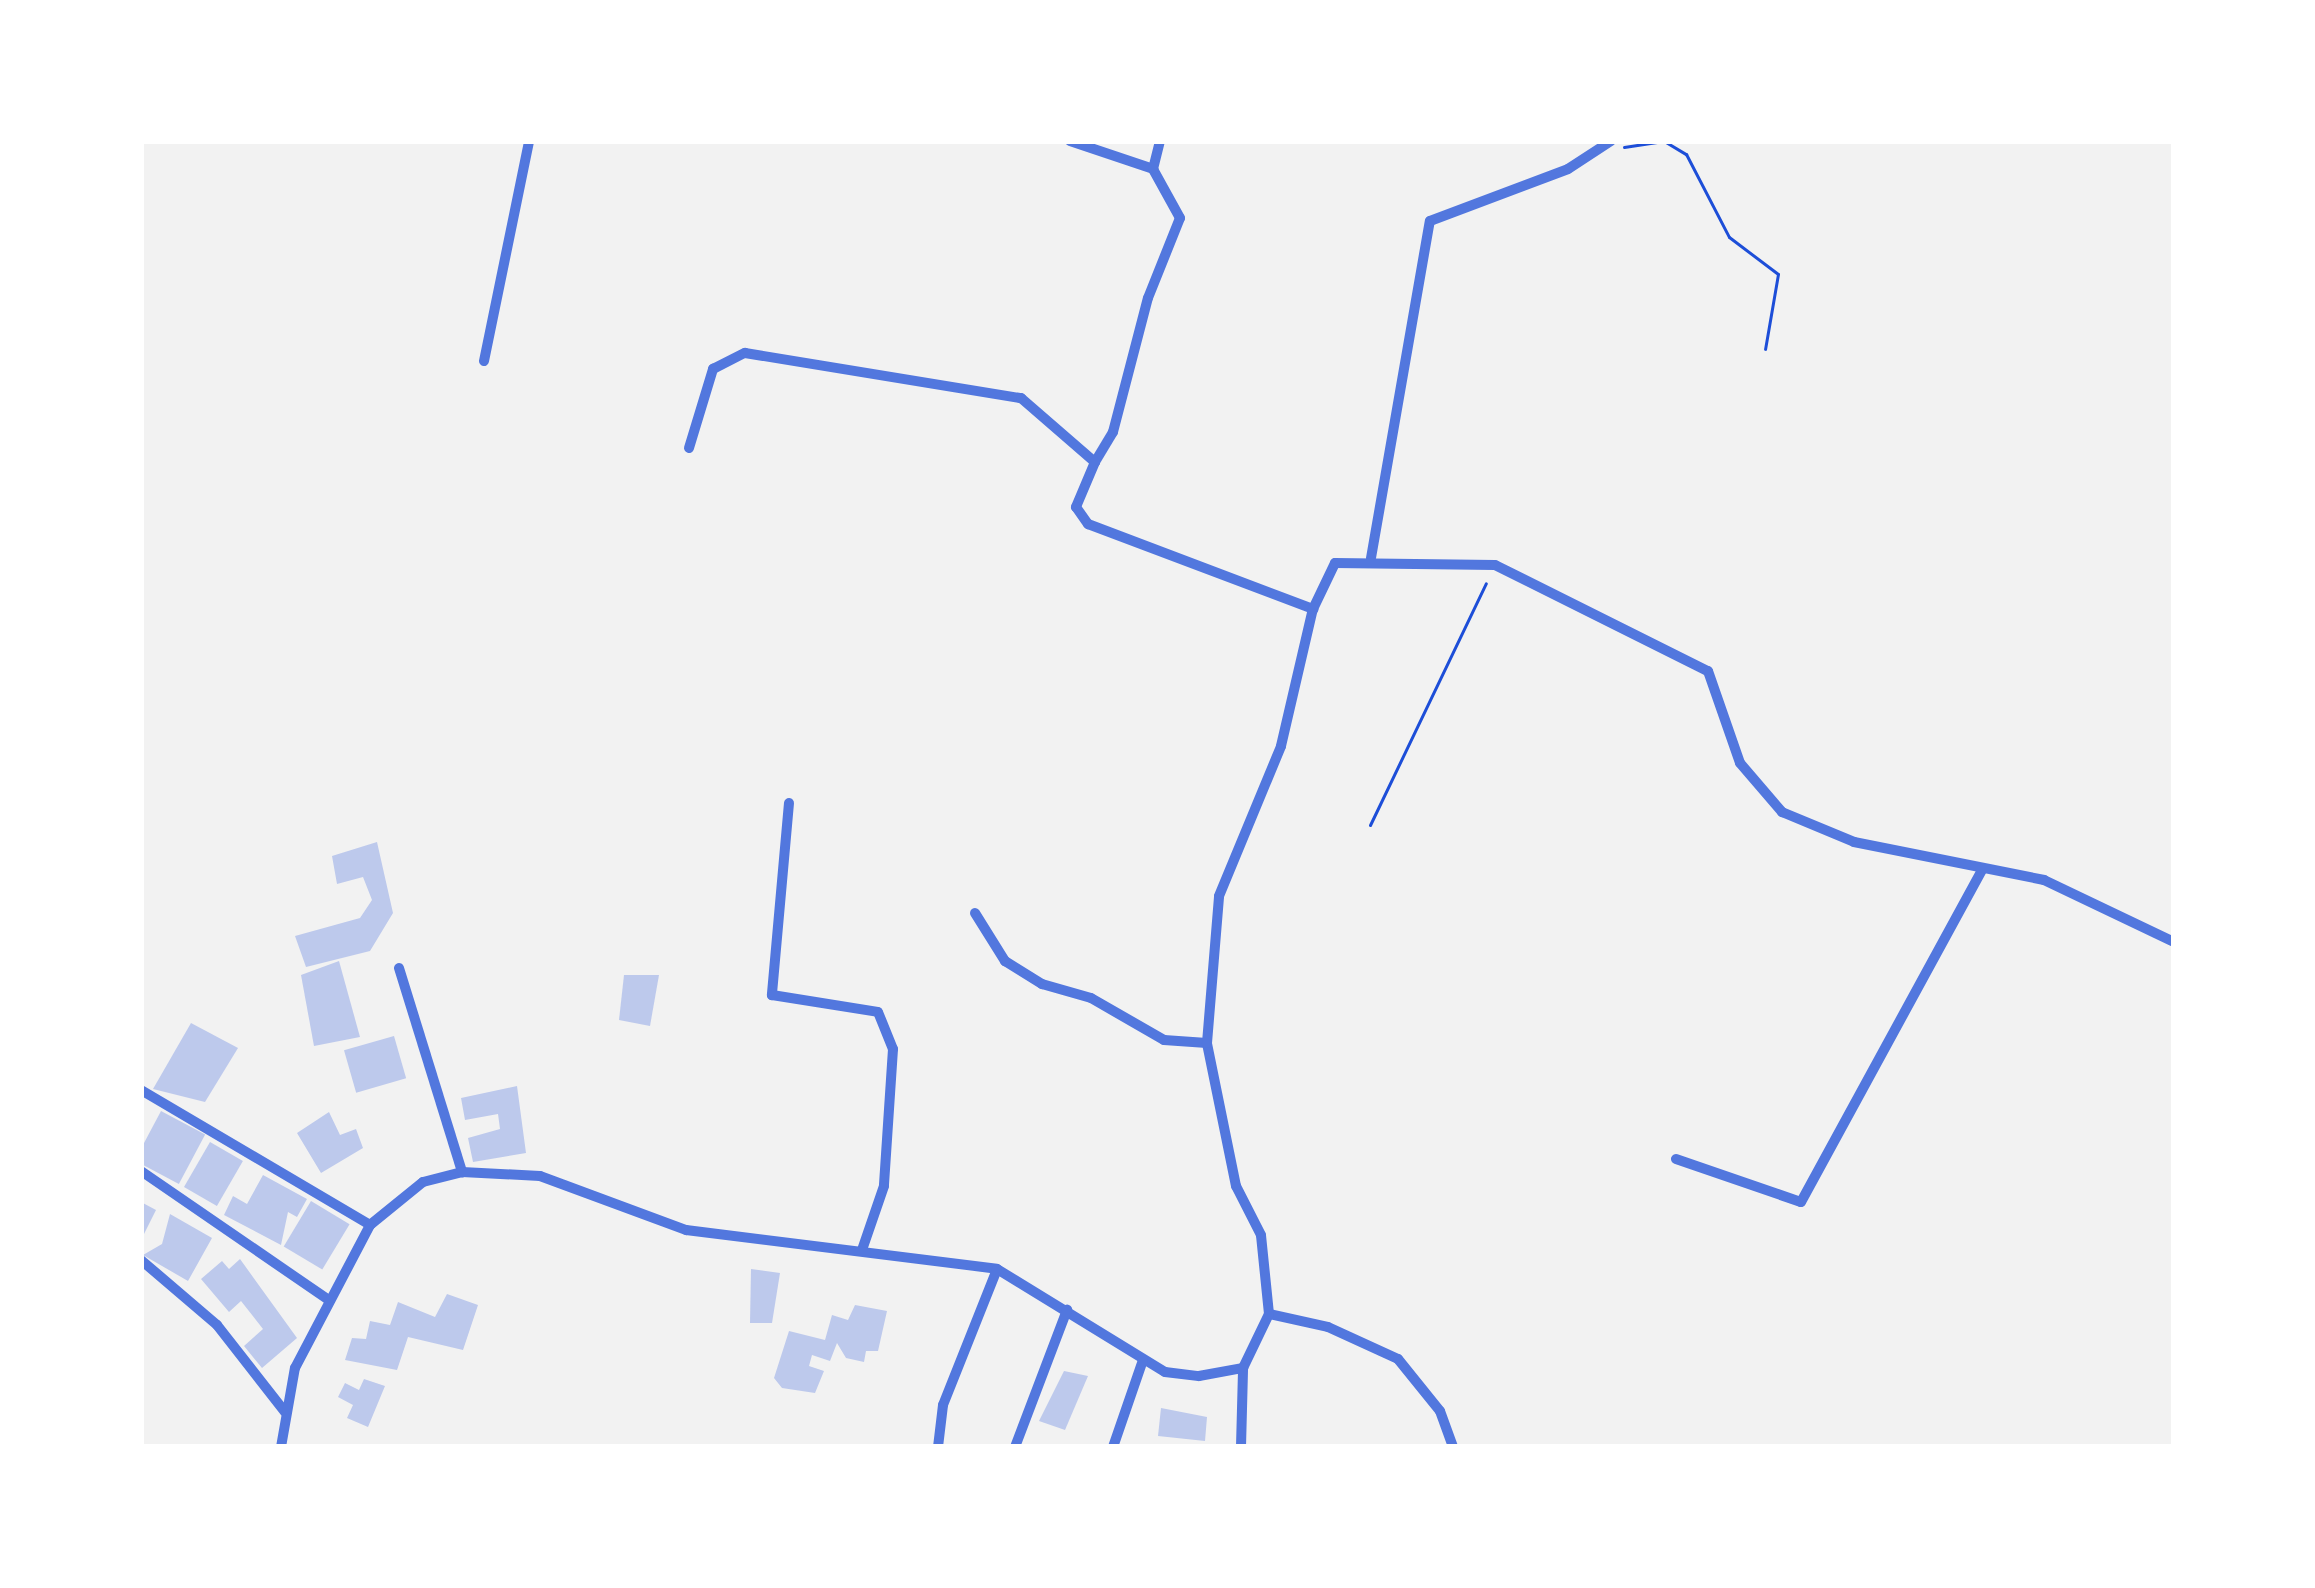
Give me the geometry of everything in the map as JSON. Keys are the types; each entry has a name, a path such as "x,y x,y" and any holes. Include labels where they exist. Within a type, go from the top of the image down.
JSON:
{"street":[{"path":"484,361 529,141"},
{"path":"1070,141 1153,169 1180,218 1148,298 1113,432 1076,507 1088,524 1313,609"},
{"path":"1153,169 1160,141"},
{"path":"1371,558 1430,221 1611,145"},
{"path":"689,448 713,369 745,353 1021,398 1095,462"},
{"path":"1240,1447 1243,1368 1269,1314 1261,1234 1236,1186 1207,1043 1219,896 1281,746 1313,609 1335,563 1371,558 1495,566 1708,671 1740,764 1782,812 1854,842 2044,880 2174,942"},
{"path":"789,802 772,995 878,1012 893,1049 884,1186 862,1250"},
{"path":"1676,1159 1802,1202 1983,868"},
{"path":"975,913 1005,961 1042,984 1091,998 1164,1040 1207,1043"},
{"path":"398,968 461,1172"},
{"path":"141,1090 370,1225"},
{"path":"141,1171 330,1301"},
{"path":"281,1447 295,1368 370,1225 423,1182 461,1172 540,1176 686,1231 997,1269 1143,1360 1199,1376 1243,1368"},
{"path":"141,1260 217,1325 284,1412"},
{"path":"938,1447 943,1406 997,1269"},
{"path":"1015,1447 1066,1310"},
{"path":"1269,1314 1328,1327 1399,1359 1440,1411 1453,1447"},
{"path":"1114,1447 1143,1360"}],"path":[{"path":"1611,145 1664,141 1685,154 1729,237 1778,274 1765,349"},
{"path":"1370,825 1495,566"}],"building":[{"path":"377,842 393,913 370,951 306,967 295,936 360,918 372,900 363,877 337,884 332,856"},
{"path":"339,961 360,1037 314,1046 301,975"},
{"path":"624,975 659,975 650,1026 619,1020"},
{"path":"191,1023 238,1048 205,1102 153,1089"},
{"path":"394,1036 406,1078 356,1093 344,1050"},
{"path":"517,1086 526,1153 473,1162 468,1138 500,1129 498,1114 465,1120 461,1098"},
{"path":"161,1111 205,1134 179,1184 141,1164 141,1149"},
{"path":"329,1112 340,1135 356,1129 363,1148 321,1173 297,1133"},
{"path":"210,1142 243,1161 217,1206 184,1187"},
{"path":"263,1175 307,1199 297,1217 288,1212 281,1245 224,1215 233,1196 247,1204"},
{"path":"311,1201 350,1224 322,1270 284,1246"},
{"path":"141,1202 156,1210 141,1240"},
{"path":"170,1214 212,1238 188,1281 143,1255 162,1244"},
{"path":"240,1259 297,1338 262,1368 244,1346 263,1329 241,1301 229,1312 201,1279 222,1261 229,1269"},
{"path":"751,1269 780,1273 772,1323 750,1323"},
{"path":"447,1294 478,1305 463,1350 408,1337 397,1370 345,1360 352,1338 366,1339 370,1321 390,1325 398,1302 435,1317"},
{"path":"855,1305 887,1311 878,1351 866,1351 864,1362 846,1358 837,1343 830,1361 812,1355 809,1366 824,1371 815,1393 782,1388 774,1378 789,1331 825,1340 832,1315 848,1320"},
{"path":"1064,1371 1088,1376 1065,1430 1039,1421"},
{"path":"364,1379 385,1386 368,1427 347,1418 353,1405 338,1397 345,1383 359,1390"},
{"path":"1161,1408 1207,1417 1205,1441 1158,1436"}]}
